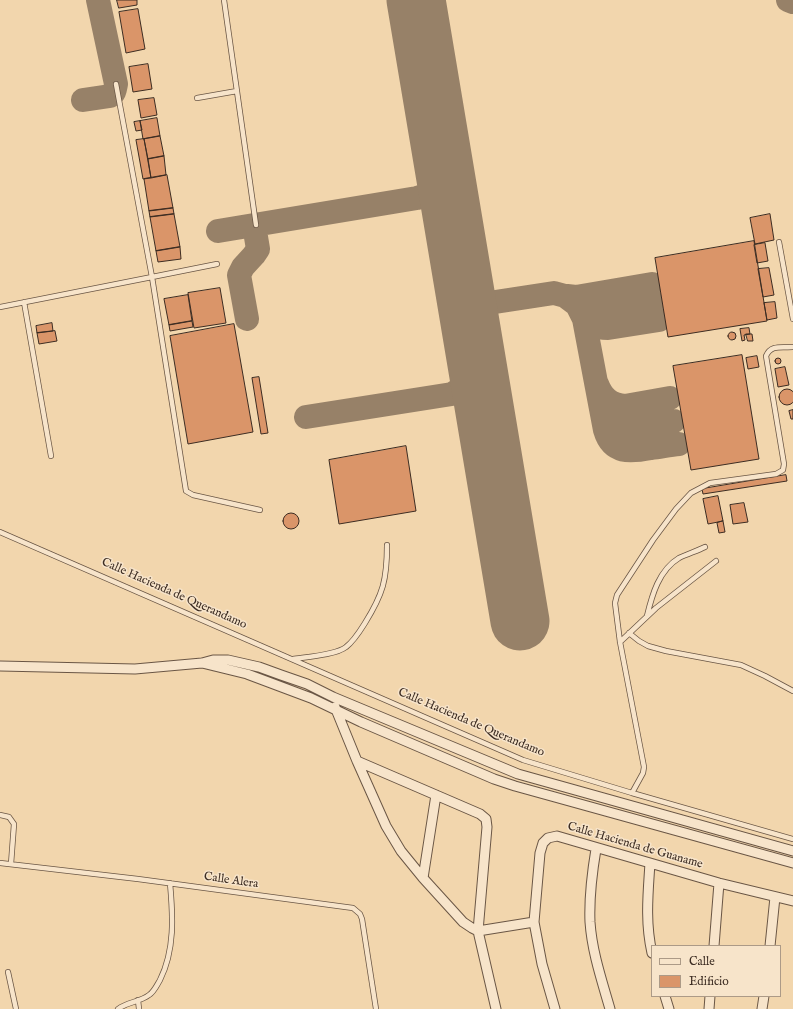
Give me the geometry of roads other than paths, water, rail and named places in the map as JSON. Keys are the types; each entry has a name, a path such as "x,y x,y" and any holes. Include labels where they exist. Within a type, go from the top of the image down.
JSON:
{"street":[{"path":"0,666 135,669 202,664 213,660 228,660 259,667 307,684 333,697 518,774 793,850"},
{"path":"202,664 247,674 304,696 494,779 793,863"},
{"path":"333,697 336,710 386,826 401,851 423,878 463,922 478,931 534,922"},
{"path":"357,761 480,814 486,819 487,827 478,931 496,1009"},
{"path":"423,878 436,796"},
{"name":"Calle Hacienda de Guaname","path":"555,1009 542,964 534,922 540,853 543,843 548,838 557,836 596,849 719,883 793,901"},
{"path":"596,849 591,880 590,922 594,947 610,1009"},
{"path":"650,863 647,910 648,935 651,948"},
{"path":"714,945 719,883"},
{"path":"770,945 775,897"},
{"path":"665,997 669,1009"},
{"path":"709,1009 710,997"},
{"path":"762,1009 764,997"}],"lane":[{"path":"224,0 256,225"},
{"path":"116,84 152,277 186,491 193,495 260,510"},
{"path":"197,98 237,91"},
{"path":"779,242 793,319"},
{"path":"0,307 217,264"},
{"path":"24,302 51,456"},
{"path":"632,793 643,773 644,767 614,603 617,595 653,540 681,503 691,493 710,483 776,474 783,470 784,464 766,356 769,350 773,348 793,348"},
{"name":"Calle Hacienda de Querandamo","path":"0,532 523,760 793,840"},
{"path":"293,659 338,651 346,647 360,632 380,597 385,581 386,545"},
{"path":"647,616 658,581 668,567 679,558 705,547"},
{"path":"620,642 647,616 716,561"},
{"path":"629,633 639,641 660,649 741,665 793,691"},
{"path":"0,815 9,817 14,824 11,864"},
{"name":"Calle Alera","path":"0,863 170,883 353,908 360,914 362,919 376,1009"},
{"path":"118,1009 149,996 153,992 163,974 168,959 172,933 170,883"},
{"path":"8,972 16,1009"},
{"path":"138,1000 138,1009"}]}
